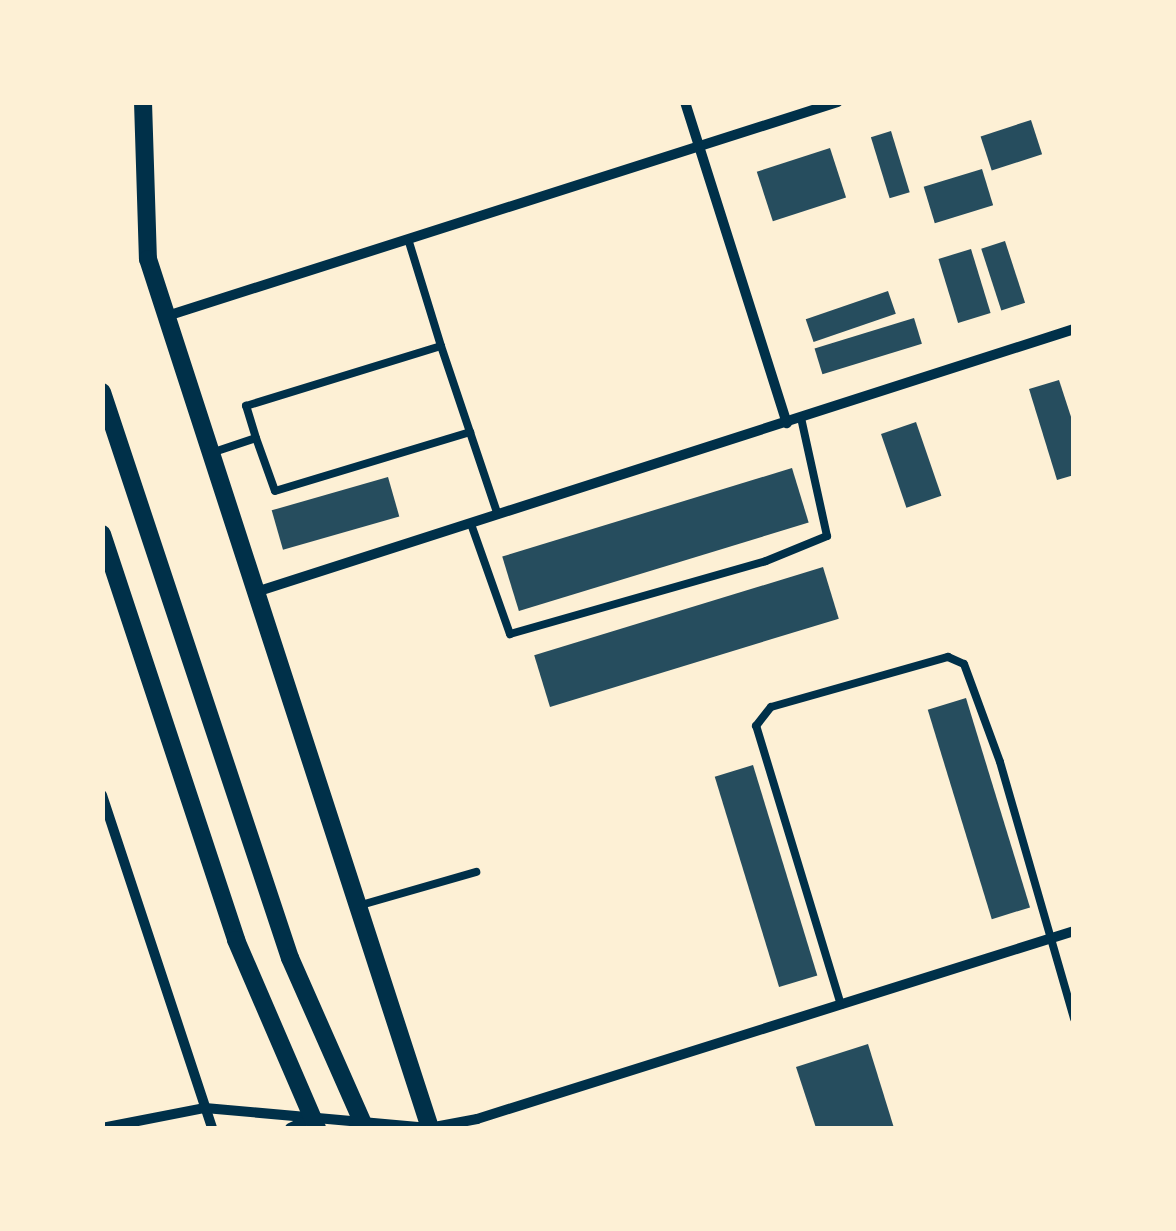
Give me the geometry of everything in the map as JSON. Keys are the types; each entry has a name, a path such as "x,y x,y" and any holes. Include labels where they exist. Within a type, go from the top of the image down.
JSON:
{"street":[{"path":"144,102 143,232 255,593 429,1128"},
{"path":"685,102 787,423"},
{"path":"167,316 838,102"},
{"path":"255,593 1074,329"},
{"path":"102,392 290,958 365,1128"},
{"path":"102,534 236,940 316,1123"},
{"path":"102,795 212,1128"},
{"path":"102,1128 205,1108 316,1123 429,1128 1074,931"},
{"path":"290,1128 316,1123"}],"lane":[{"path":"408,239 498,515"},
{"path":"441,346 246,406 256,438 275,491 470,432"},
{"path":"470,524 510,634 766,561 827,536 801,418"},
{"path":"211,453 256,438"},
{"path":"840,1005 756,726 770,707 914,662 964,664 1055,936 1074,1020"},
{"path":"356,906 476,872"}],"building":[{"path":"1031,120 1042,154 992,171 981,136"},
{"path":"891,131 910,192 890,198 871,137"},
{"path":"830,148 846,197 773,221 757,172"},
{"path":"982,169 993,205 935,223 924,187"},
{"path":"1005,241 1025,303 1001,311 981,249"},
{"path":"971,249 991,313 958,323 938,259"},
{"path":"888,291 896,314 814,342 806,319"},
{"path":"914,318 922,344 822,374 815,348"},
{"path":"1059,380 1074,426 1074,475 1057,480 1029,389"},
{"path":"916,422 941,496 906,508 881,434"},
{"path":"792,468 809,523 519,611 502,557"},
{"path":"388,477 399,516 283,550 272,510"},
{"path":"823,567 839,619 550,707 534,655"},
{"path":"966,698 1030,907 992,919 928,710"},
{"path":"753,765 817,975 779,987 715,777"},
{"path":"868,1044 894,1128 816,1128 796,1067"}]}
